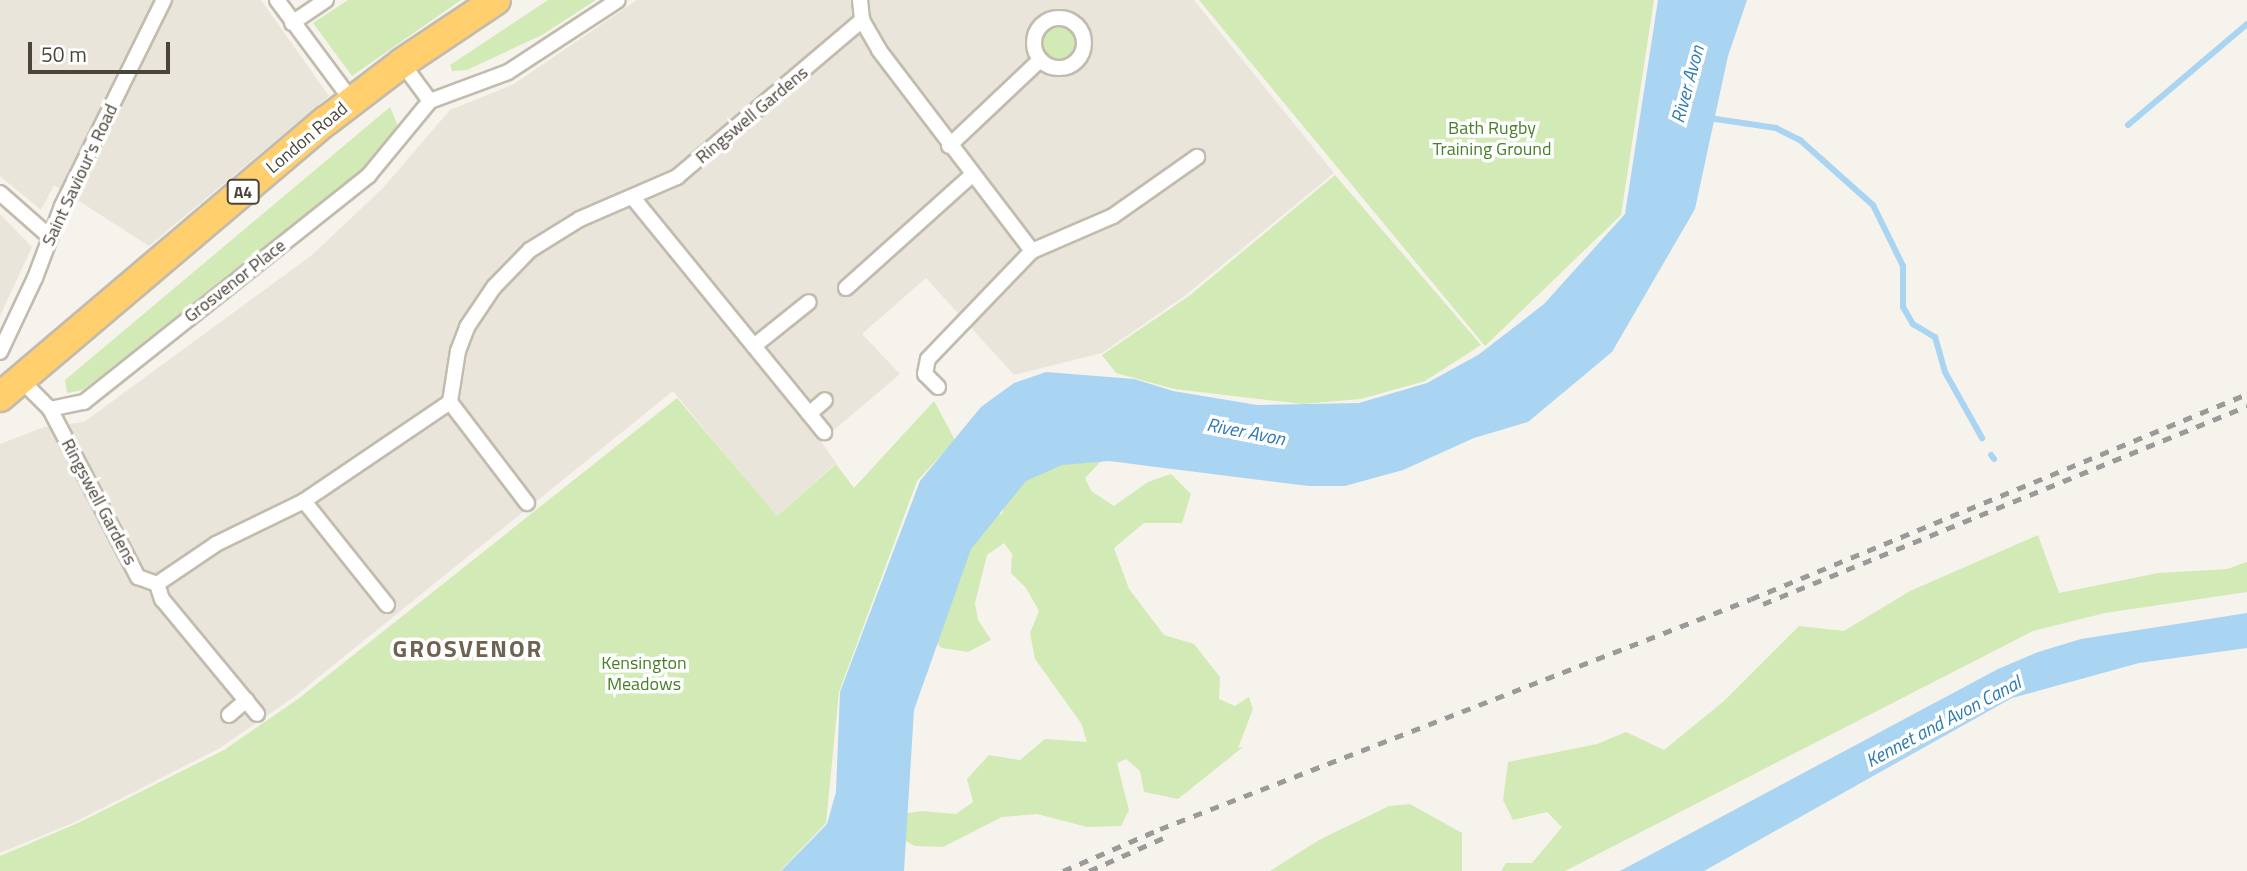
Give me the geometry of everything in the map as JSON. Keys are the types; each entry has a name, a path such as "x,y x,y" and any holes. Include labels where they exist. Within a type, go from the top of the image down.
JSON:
{"highway":[{"name":"London Road","path":"0,397 23,382 352,101 402,63 496,0"}],"street":[{"name":"Saint Saviour's Road","path":"0,352 35,278 49,236 164,0"},
{"path":"277,0 352,101"},
{"path":"292,23 326,0"},
{"path":"402,63 430,101 508,72 618,0"},
{"path":"860,0 862,20 949,146 1032,251"},
{"name":"Ringswell Gardens","path":"450,402 458,351 467,327 494,287 530,250 580,219 634,199 708,155 862,20"},
{"path":"949,146 1040,60"},
{"name":"Grosvenor Place","path":"50,409 84,402 369,175 430,101"},
{"path":"938,387 925,373 928,359 1032,251 1113,215 1197,157"},
{"path":"846,288 972,175"},
{"path":"0,193 49,236"},
{"path":"634,199 824,432"},
{"path":"754,346 809,302"},
{"path":"23,382 50,409"},
{"path":"809,414 825,400"},
{"path":"157,584 216,544 304,501 450,402 527,503"},
{"name":"Ringswell Gardens","path":"50,409 138,577 157,584 162,599 257,714"},
{"path":"304,501 387,605"},
{"path":"229,715 246,700"}],"shaded area":[{"path":"0,0 261,0 329,96 149,246 54,185 41,210 0,176"},
{"path":"637,0 1194,0 1334,173 1186,295 1102,353 1014,375 926,278 862,334 900,374 821,441 836,463 776,517 673,391 294,697 220,748 73,823 0,853 0,444 44,427 84,422 312,255 383,188 450,110 514,84"},
{"path":"0,214 32,247 0,316"}],"green space":[{"path":"348,0 461,0 352,76 313,23"},
{"path":"548,0 596,0 542,35 467,70 452,71 450,65"},
{"name":"Bath Rugby Training Ground","path":"1199,0 1654,0 1621,215 1485,346"},
{"path":"1059,25 1072,30 1077,43 1072,56 1059,61 1046,56 1041,43 1046,30"},
{"path":"390,107 398,126 386,149 335,195 83,390 67,393 65,380"},
{"path":"1335,175 1481,345 1425,381 1361,399 1303,404 1174,389 1116,373 1102,355 1189,296"},
{"name":"Kensington Meadows","path":"677,398 777,516 836,464 854,488 934,401 955,440 917,481 839,692 826,823 780,871 0,871 0,856 78,823 224,750 298,699"},
{"path":"1107,455 1085,478 1091,491 1114,506 1148,482 1171,474 1191,494 1182,523 1144,523 1114,548 1129,589 1164,635 1194,644 1220,677 1219,699 1235,706 1249,697 1253,709 1238,748 1243,747 1178,799 1144,792 1140,771 1126,759 1117,763 1129,810 1121,826 1087,827 1037,814 1002,817 943,847 915,846 892,834 894,815 922,811 956,814 973,802 967,779 989,755 1020,760 1045,739 1087,742 1081,723 1035,659 1030,633 1039,611 1026,588 1011,573 1012,554 1004,543 987,555 975,603 978,620 991,640 968,652 942,648 929,637 975,519 1002,514 1008,492 1041,468"},
{"path":"2038,535 2059,593 2158,573 2227,569 2247,562 2247,592 2105,613 2033,631 1565,871 1501,871 1506,863 1532,863 1562,827 1547,812 1513,820 1503,800 1508,762 1597,744 1626,732 1664,750 1724,701 1799,626 1844,631 1910,591"},
{"path":"1410,804 1462,833 1462,871 1270,871 1319,840 1389,806"}],"water":[{"name":"River Avon","path":"1658,0 1747,0 1728,56 1695,209 1612,352 1528,422 1474,438 1403,470 1345,486 1309,486 1109,461 1062,465 1026,481 971,549 914,710 904,871 781,871 827,824 836,792 840,692 920,481 981,407 1014,383 1046,372 1134,379 1173,391 1257,405 1359,403 1427,383 1478,355 1544,304 1625,214"},
{"name":"Kennet and Avon Canal","path":"2247,613 2247,648 2139,663 2012,698 1704,871 1620,871 1998,669 2038,652 2081,639"}],"waterway":[{"path":"2128,125 2247,24"},
{"path":"1709,118 1776,128 1800,140 1873,205 1903,266 1903,307 1913,324 1935,337 1945,372 1982,438"},
{"path":"1991,455 1994,459"}],"railway":[{"path":"1063,871 1160,829 1751,599 2247,394"},
{"path":"1763,604 2247,406"},
{"path":"1089,871 1163,838"}],"district":[{"name":"GROSVENOR","path":"468,649"}]}
